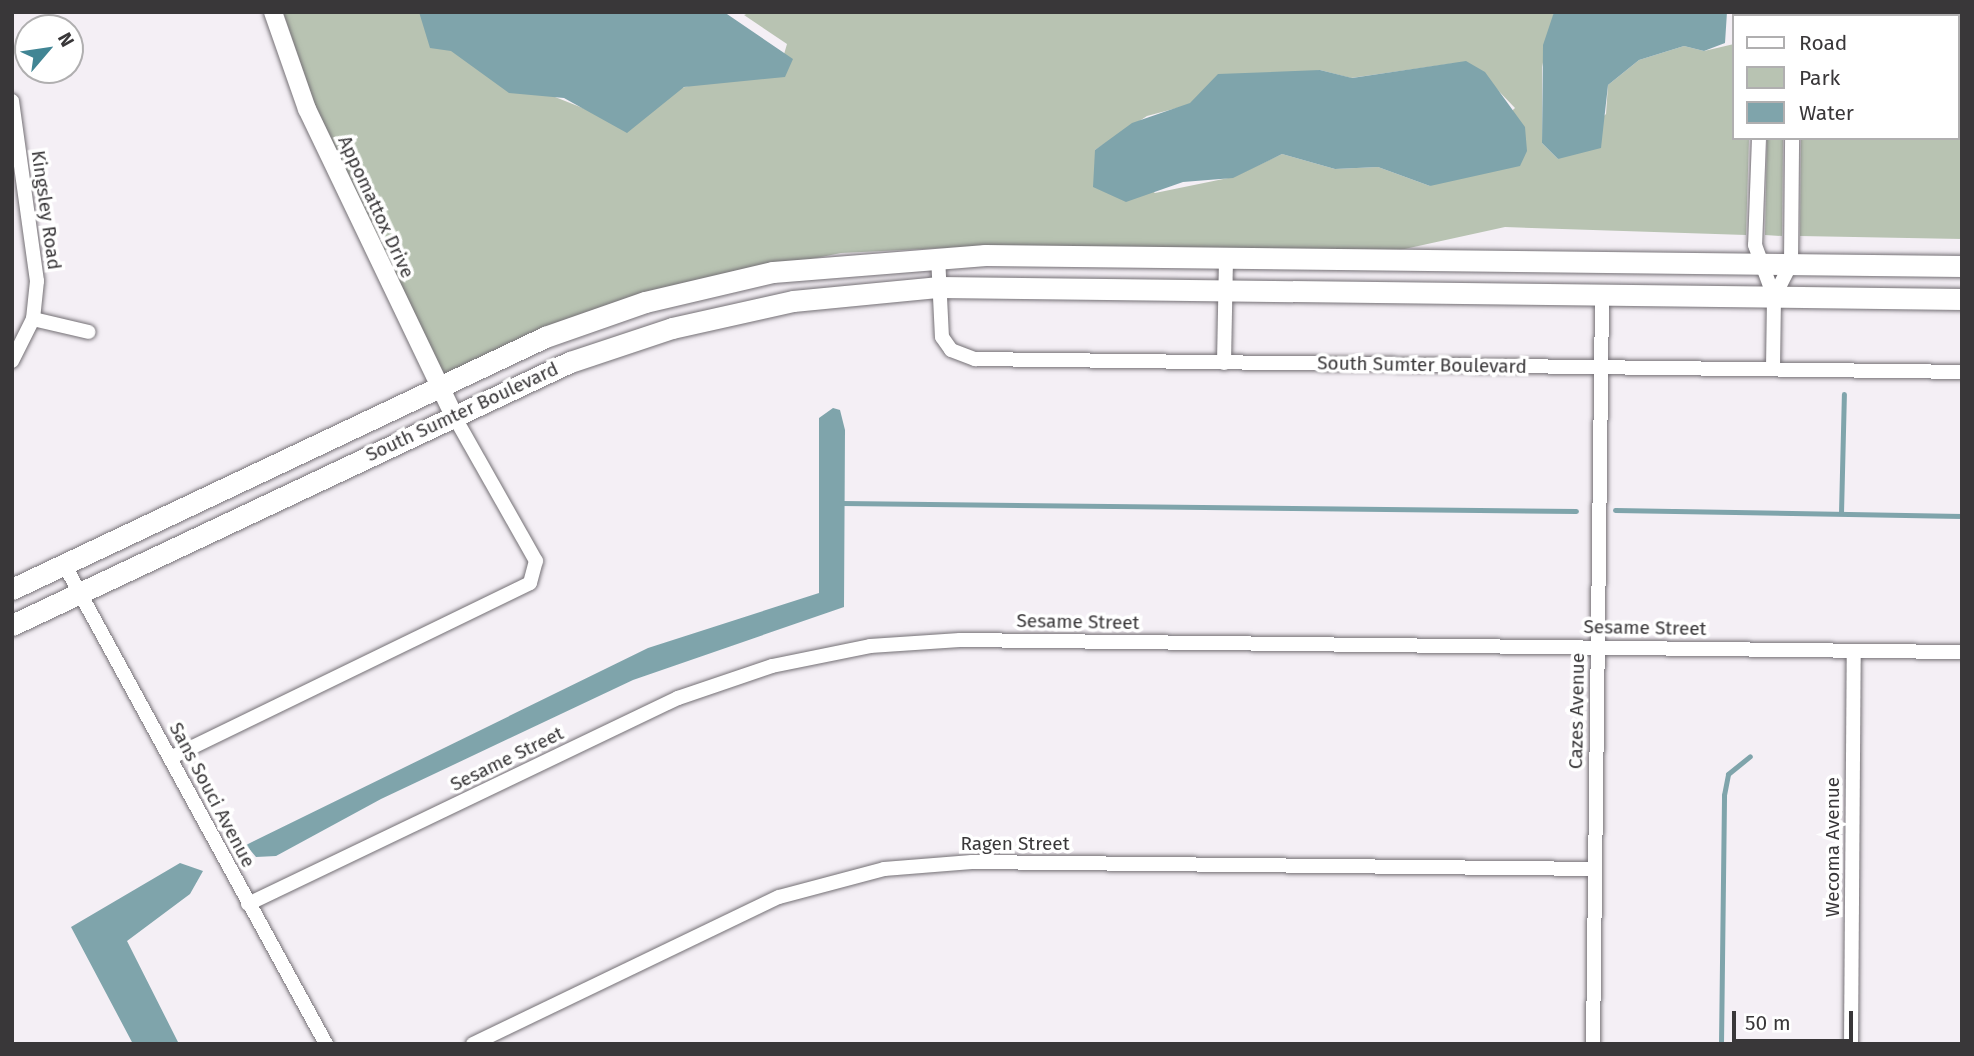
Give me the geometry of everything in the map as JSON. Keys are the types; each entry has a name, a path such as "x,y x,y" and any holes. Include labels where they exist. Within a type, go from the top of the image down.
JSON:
{"main road":[{"name":"South Sumter Boulevard","path":"12,589 574,326 685,291 842,261 938,256 1226,257 1962,266"},
{"name":"South Sumter Boulevard","path":"12,625 570,362 672,328 793,301 939,287 1962,299"}],"street":[{"name":"Appomattox Drive","path":"273,12 307,109 454,415"},
{"name":"Kingsley Road","path":"12,101 37,281 33,319 12,361"},
{"path":"1759,140 1758,263 1774,297 1773,369"},
{"path":"1774,297 1791,264 1792,140"},
{"name":"South Sumter Boulevard","path":"938,256 942,337 965,358 1962,372"},
{"path":"1224,363 1226,257"},
{"name":"Cazes Avenue","path":"1593,1044 1602,295"},
{"path":"33,319 89,332"},
{"path":"170,758 530,583 536,561 454,415"},
{"name":"Sans Souci Avenue","path":"64,564 326,1044"},
{"name":"Sesame Street","path":"248,904 678,698 821,654 960,640 1962,652"},
{"name":"Wecoma Avenue","path":"1850,1044 1854,651"},
{"name":"Ragen Street","path":"473,1044 779,897 884,869 972,862 1595,869"}],"green space":[{"path":"283,12 423,12 555,97 618,122 659,94 782,61 787,44 744,15 751,12 1554,12 1542,67 1542,143 1558,159 1606,114 1608,85 1639,60 1684,46 1704,51 1732,44 1732,140 1749,140 1746,235 1505,227 1400,250 986,246 841,253 643,293 444,375 315,105","holes":["1456,63 1490,82 1515,108 1430,186 1378,167 1335,169 1282,154 1233,177 1155,193 1095,150 1147,116 1320,70 1351,78"]},
{"path":"1808,12 1962,12 1962,239 1800,236 1801,140 1960,140 1960,14"},
{"path":"1767,140 1783,140 1782,236 1765,235"}],"water":[{"path":"419,12 724,12 793,59 785,77 684,87 627,133 564,98 509,93 451,51 430,48"},
{"path":"1554,12 1727,12 1725,43 1704,51 1684,46 1639,60 1608,85 1601,148 1558,159 1542,143 1543,45"},
{"path":"1466,61 1485,72 1525,127 1527,151 1520,166 1430,186 1378,167 1335,169 1282,154 1233,178 1183,182 1126,202 1093,187 1095,150 1132,123 1190,103 1218,74 1320,70 1352,78"},
{"path":"833,408 840,410 845,430 844,607 633,680 381,799 276,856 256,857 246,845 648,648 819,593 819,418"},
{"path":"180,863 203,871 190,894 127,941 179,1044 133,1044 71,927"}],"waterway":[{"path":"1841,513 1844,394"},
{"path":"841,503 1576,511"},
{"path":"1615,510 1962,516"},
{"path":"1721,1044 1724,795 1728,774 1750,756"}]}
